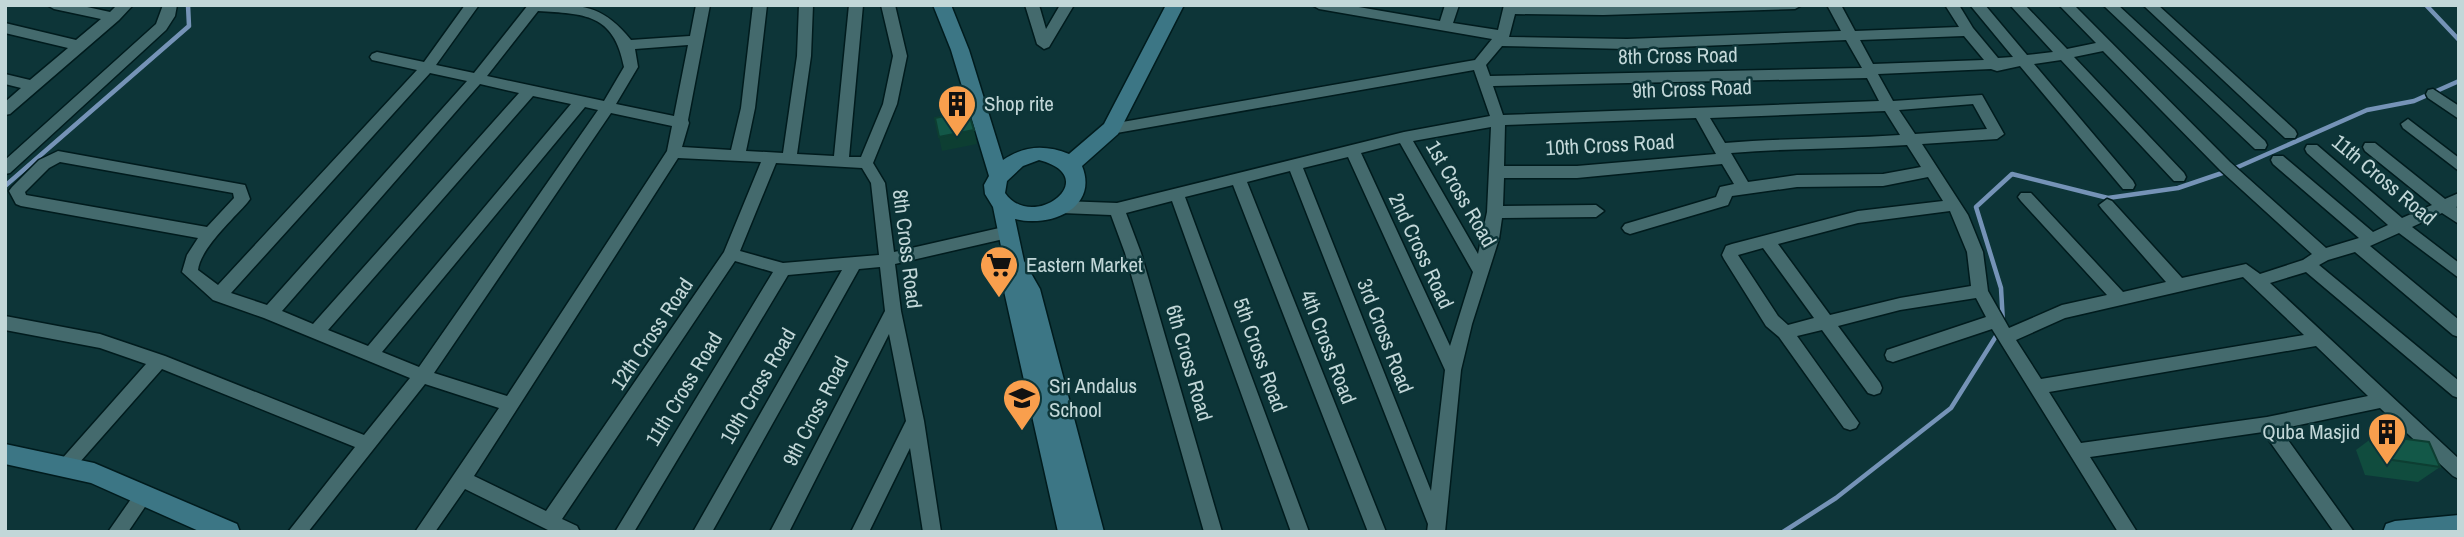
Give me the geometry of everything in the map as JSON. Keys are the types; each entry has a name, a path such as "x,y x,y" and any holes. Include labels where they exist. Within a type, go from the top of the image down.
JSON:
{"street":[{"path":"54,5 114,17"},
{"path":"5,110 126,5"},
{"path":"5,169 161,27 168,16 170,5"},
{"path":"219,295 427,68 472,5"},
{"path":"424,532 462,479 674,152 682,123 703,5"},
{"path":"737,156 748,107 760,5"},
{"path":"789,160 804,56 806,5"},
{"path":"841,162 856,5"},
{"path":"674,152 866,163 890,104 900,56 888,5"},
{"path":"942,5 960,50 998,175"},
{"path":"1032,5 1044,44 1067,5"},
{"path":"1070,164 1111,129 1175,5"},
{"path":"1319,5 1396,12 1445,28 1501,39 1628,44 1968,31"},
{"path":"1445,28 1452,5"},
{"path":"1111,129 1479,64 1501,39 1511,7 1603,11 1795,5"},
{"path":"1834,5 1889,106 1954,205 1975,252 1980,290 2001,330 2128,532"},
{"path":"1952,5 1968,31 1997,65"},
{"path":"1977,5 2128,185"},
{"path":"2017,5 2179,177"},
{"path":"2066,5 2225,166 2323,255"},
{"path":"2110,5 2260,145"},
{"path":"2151,5 2290,134"},
{"path":"270,313 476,80 534,6 583,7 614,27 627,45 631,67 606,109 422,376 297,532"},
{"path":"5,28 80,46"},
{"path":"627,45 697,40"},
{"name":"8th Cross Road","path":"1485,81 1997,65 2064,56 2104,46"},
{"path":"377,57 606,109 682,123"},
{"path":"1436,527 1453,370 1464,324 1492,239 1495,212 1498,120 1479,64"},
{"path":"5,79 33,86"},
{"path":"316,332 529,91"},
{"path":"2433,94 2459,114"},
{"name":"9th Cross Road","path":"1062,207 1117,209 1404,137 1498,120 1889,106 1977,99 1997,134 1911,140"},
{"path":"370,355 580,103"},
{"path":"1699,111 1743,187"},
{"path":"2408,124 2459,166"},
{"name":"1st Cross Road","path":"1404,137 1481,273"},
{"name":"10th Cross Road","path":"1496,172 1577,172 1724,154 1775,144 1911,140"},
{"path":"2370,147 2459,218"},
{"name":"11th Cross Road","path":"2312,149 2399,225 2459,272"},
{"name":"2nd Cross Road","path":"1352,150 1453,370"},
{"path":"1002,204 1023,215 1037,216 1062,207 1076,191 1078,181 1070,164 1051,154 1027,155 1005,166 995,185 996,195 1002,204 1014,261 1015,290 1070,532"},
{"path":"212,234 21,200 17,191 44,164 58,156 240,189 242,199 212,234 195,253 189,268 199,280 219,295 270,313 422,376 509,404"},
{"name":"12th Cross Road","path":"549,522 731,254 771,159"},
{"path":"2278,160 2459,330"},
{"name":"8th Cross Road","path":"866,163 878,183 893,311 915,421 932,532"},
{"name":"3rd Cross Road","path":"1295,164 1436,527"},
{"path":"1630,228 1723,201 1725,191 1743,187 1797,181 1883,180 1931,171"},
{"name":"4th Cross Road","path":"1238,179 1377,532"},
{"name":"5th Cross Road","path":"1177,195 1300,532"},
{"path":"2026,197 2119,298"},
{"path":"2257,281 2308,265 2323,255 2365,242 2459,199"},
{"path":"1850,423 1785,332 1772,320 1730,255 1732,250 1858,217 1954,205"},
{"path":"2107,205 2178,284"},
{"name":"6th Cross Road","path":"1117,209 1133,253 1213,532"},
{"path":"1495,212 1596,211"},
{"path":"731,254 783,269 886,260 1008,232"},
{"path":"1767,241 1874,388"},
{"path":"1014,261 1029,289 1092,532"},
{"name":"10th Cross Road","path":"702,532 854,263"},
{"path":"2308,265 2459,391"},
{"name":"11th Cross Road","path":"624,532 783,269"},
{"path":"1893,355 2001,330 2119,298 2246,270 2459,471"},
{"path":"1785,332 1826,320 1947,294 1980,290"},
{"name":"9th Cross Road","path":"779,532 893,311"},
{"path":"5,323 100,341 159,361 366,444"},
{"path":"2038,387 2319,339"},
{"path":"66,466 159,361"},
{"path":"2078,451 2267,424 2384,400"},
{"path":"860,532 915,421"},
{"path":"2267,424 2345,532"},
{"path":"5,454 94,472 228,532"},
{"path":"462,479 571,532"},
{"path":"117,532 144,495"},
{"path":"2399,532 2459,526"}],"building":[{"path":"968,111 974,130 939,137 935,118"},
{"path":"2376,435 2429,442 2440,467 2386,459"}],"waterway":[{"path":"5,186 189,26 188,5"},
{"path":"2426,5 2459,40"},
{"path":"2003,323 2001,288 1976,207 2012,174 2108,198 2178,188 2231,170 2367,110 2414,101 2459,81"},
{"path":"1783,532 1836,498 1951,408 1998,333"}],"place":[{"name":"Shop rite","path":"957,138"},
{"name":"Eastern Market","path":"999,299"},
{"name":"Sri Andalus School","path":"1022,432"},
{"name":"Quba Masjid","path":"2387,466"}]}
